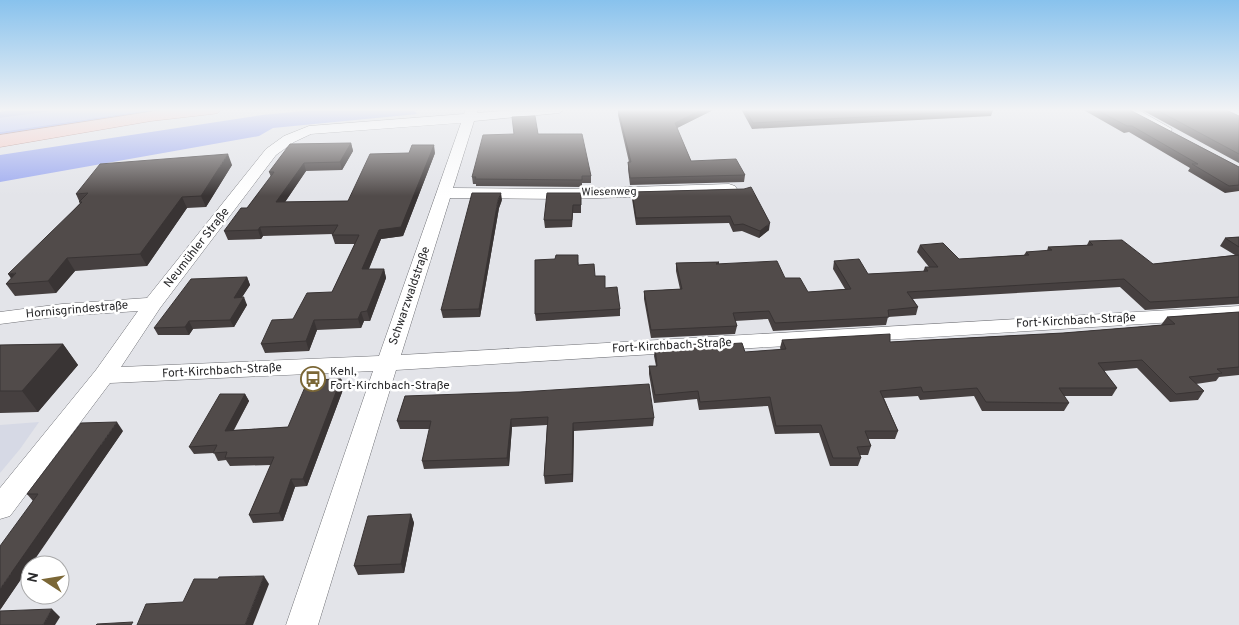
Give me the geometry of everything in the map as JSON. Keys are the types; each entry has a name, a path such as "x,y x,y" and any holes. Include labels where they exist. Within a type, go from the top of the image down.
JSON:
{"main road":[{"path":"0,141 17,138"}],"street":[{"name":"Neumühler Straße","path":"0,508 104,376 153,304 271,152 289,138"},
{"name":"Schwarzwaldstraße","path":"302,625 462,138"},
{"name":"Wiesenweg","path":"445,193 564,194 743,189"},
{"name":"Hornisgrindestraße","path":"0,318 62,310 153,304"},
{"name":"Fort-Kirchbach-Straße","path":"104,376 387,364 1239,312"}],"shaded area":[{"path":"110,138 247,138 0,182 0,155"},
{"path":"39,422 20,449 0,473 0,425"}],"building":[{"path":"482,138 583,138 591,176 582,176 582,180 475,179 476,177 472,177"},
{"path":"625,138 681,138 691,161 736,159 745,175 630,178 628,162 631,162"},
{"path":"1153,138 1184,138 1239,167 1239,185 1229,186 1192,164 1198,164"},
{"path":"1209,138 1239,138 1239,154"},
{"path":"351,143 340,162 304,163 276,202 348,201 370,154 409,153 412,145 434,145 401,227 379,230 362,269 384,269 367,311 361,312 358,319 314,320 306,341 261,344 272,320 293,319 307,293 332,292 359,235 332,235 338,225 260,227 258,230 224,231 241,208 247,208 274,172 269,172 290,144"},
{"path":"228,154 201,196 182,197 140,254 67,258 48,281 6,284 16,273 8,274 82,202 79,202 88,193 76,194 100,164"},
{"path":"751,187 770,223 760,231 743,224 734,225 730,216 636,218 632,192 744,189"},
{"path":"472,193 501,193 498,200 479,309 441,310"},
{"path":"547,193 581,193 581,205 573,205 572,220 544,220"},
{"path":"1239,237 1239,247 1225,238"},
{"path":"1122,240 1153,264 1239,255 1239,297 1150,302 1124,279 907,292 918,307 888,310 889,317 775,323 769,311 733,313 737,326 651,330 644,291 682,289 676,263 719,262 716,264 777,261 785,278 800,278 808,292 851,289 834,261 859,259 868,274 928,271 925,267 938,267 920,245 943,243 959,259 1029,255 1026,252 1052,250 1048,247 1093,245 1089,241"},
{"path":"556,255 578,255 578,265 594,264 595,276 605,276 605,288 617,287 620,309 535,314 535,260 555,259"},
{"path":"247,277 234,298 244,297 230,320 189,321 185,327 154,328 191,279"},
{"path":"1239,312 1239,367 1217,369 1222,373 1189,377 1204,391 1176,394 1142,360 1098,363 1117,388 1059,388 1069,403 986,402 977,388 923,392 921,387 880,391 898,431 865,431 871,446 857,447 861,458 833,458 821,425 776,426 770,397 700,402 698,391 655,395 649,366 657,366 655,348 742,343 745,352 786,349 782,340 890,334 890,342 1063,333 1175,324 1167,317"},
{"path":"63,344 22,391 0,391 0,345"},
{"path":"341,379 303,479 291,479 279,513 249,515 274,457 225,458 227,452 213,453 217,445 189,447 220,394 245,394 225,431 288,427 308,380"},
{"path":"649,384 654,418 573,423 572,474 544,476 548,417 511,419 507,458 422,461 431,421 397,421 405,396 520,392"},
{"path":"117,422 24,555 20,555 20,560 0,589 0,546 38,494 27,494 81,423"},
{"path":"411,514 401,564 354,566 368,516"},
{"path":"264,576 245,625 137,625 146,604 183,602 194,579"},
{"path":"52,609 43,625 0,625 0,611"},
{"path":"133,622 131,625 96,625 97,624"}],"place":[{"name":"Kehl, Fort-Kirchbach-Straße","path":"313,379"}]}
